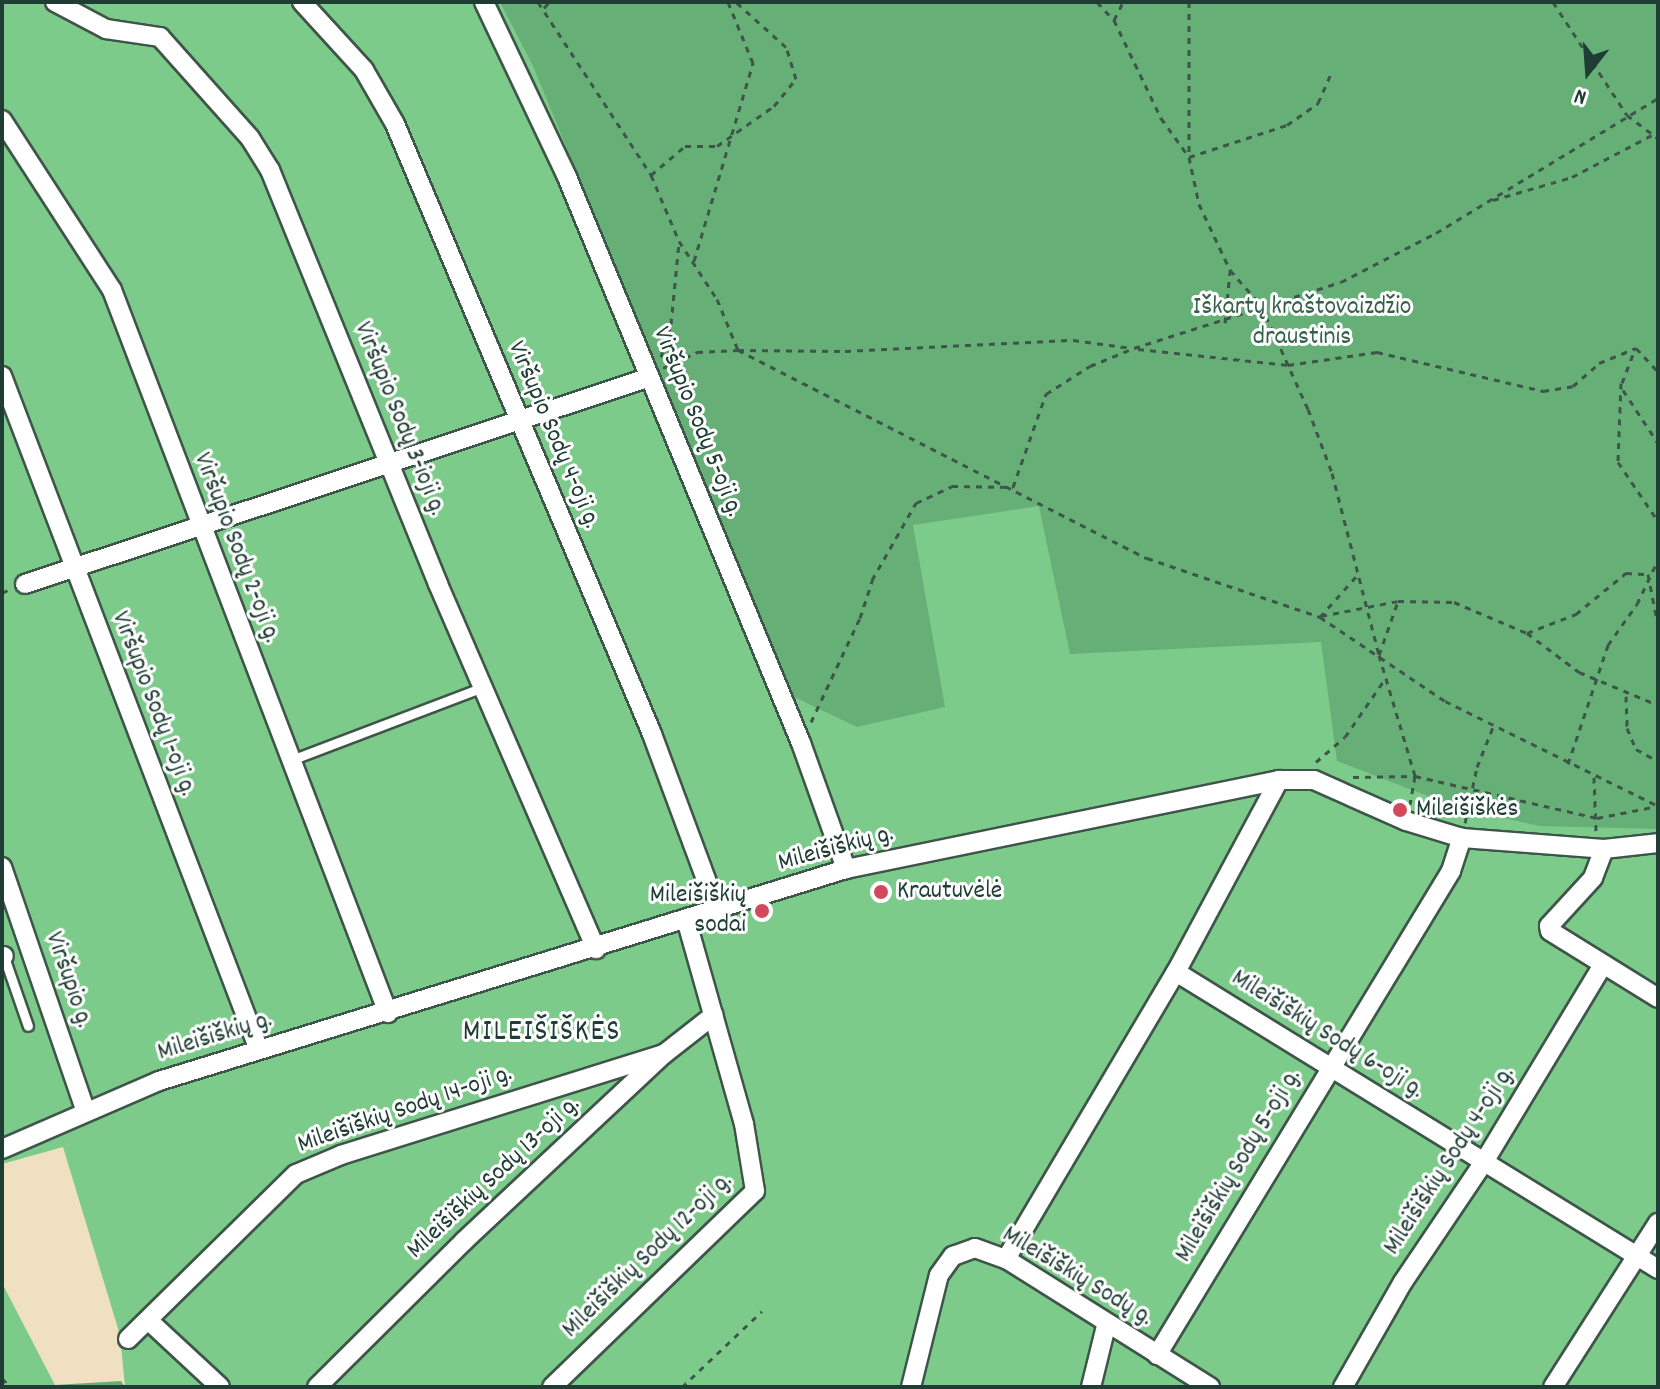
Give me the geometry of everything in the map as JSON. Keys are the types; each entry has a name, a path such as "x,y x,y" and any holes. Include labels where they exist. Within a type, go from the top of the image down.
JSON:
{"street":[{"name":"Viršupio Sodų 3-ioji g.","path":"55,2 106,29 160,37 250,138 289,214 391,466 596,949"},
{"name":"Viršupio Sodų 4-oji g.","path":"302,2 364,70 385,104 652,734 718,911"},
{"name":"Viršupio Sodų 5-oji g.","path":"484,2 567,177 801,743 846,869"},
{"name":"Viršupio Sodų 2-oji g.","path":"2,120 112,290 198,525 388,1013"},
{"name":"Viršupio Sodų 1-oji g.","path":"2,376 259,1050"},
{"path":"25,584 198,525 391,466 650,377"},
{"name":"Mileišiškių g.","path":"2,1149 85,1110 259,1050 687,922 846,869 1279,780 1299,778 1333,786 1406,821 1462,838 1600,848 1658,843"},
{"path":"1006,1259 1176,972 1279,780"},
{"name":"Mileišiškių Sodų 5-oji g.","path":"1157,1355 1328,1066 1451,871 1462,838"},
{"path":"1600,848 1593,878 1549,926 1603,965 1658,998"},
{"name":"Viršupio g.","path":"2,867 85,1110"},
{"name":"Mileišiškių Sodų 12-oji g.","path":"562,1383 755,1191 756,1175 687,922"},
{"name":"Mileišiškių Sodų 4-oji g.","path":"1343,1387 1403,1282 1484,1162 1603,965"},
{"name":"Mileišiškių Sodų 6-oji g.","path":"1176,972 1658,1269"},
{"name":"Mileišiškių Sodų 13-oji g.","path":"317,1387 664,1054 714,1015"},
{"name":"Mileišiškių Sodų 14-oji g.","path":"128,1339 296,1174 341,1155 664,1054"},
{"path":"1553,1387 1658,1223"},
{"name":"Mileišiškių Sodų g.","path":"911,1387 945,1265 975,1248 1006,1259 1106,1326 1157,1355 1185,1379 1210,1387"},
{"path":"148,1320 220,1387"},
{"path":"1091,1387 1106,1326"}],"lane":[{"path":"289,760 486,686"},
{"path":"3,955 28,1026"}],"path":[{"path":"538,2 651,175 679,241 694,261 738,350 815,394 1013,487 1147,558 1320,617 1493,727 1658,806"},
{"path":"544,8 549,2"},
{"path":"694,261 753,63 728,2"},
{"path":"651,175 685,146 717,146 730,133 774,106 796,79 786,47 736,2"},
{"path":"1097,2 1114,20 1161,118 1189,157"},
{"path":"1114,20 1123,2"},
{"path":"1189,2 1189,157 1199,204 1230,270 1261,305 1332,473 1349,552 1360,572 1385,679 1415,776 1406,821"},
{"path":"1553,2 1627,115 1658,138"},
{"path":"1189,157 1287,125 1318,103 1332,72"},
{"path":"1013,487 1046,394 1090,366 1134,348 1225,323 1261,305 1341,282 1486,202 1658,98"},
{"path":"1486,202 1572,177 1652,135"},
{"path":"679,241 671,324 655,372 697,352 845,351 1073,340 1288,365 1377,352 1543,391 1573,386 1599,363 1636,348"},
{"path":"1225,323 1230,270"},
{"path":"1636,348 1658,372"},
{"path":"1636,348 1621,383 1618,462 1658,521"},
{"path":"1621,383 1625,399 1658,443"},
{"path":"801,743 860,618 872,580 916,503 952,486 1013,487"},
{"path":"1568,764 1608,645 1637,604 1648,574 1658,560"},
{"path":"1320,617 1360,572"},
{"path":"1527,633 1576,614 1626,573 1648,574"},
{"path":"1648,574 1658,626"},
{"path":"1320,617 1398,601 1454,602 1527,633 1595,679 1626,695 1658,705"},
{"path":"1379,655 1398,601"},
{"path":"1299,778 1345,737 1385,679"},
{"path":"1626,695 1627,728 1636,749 1658,761"},
{"path":"1462,838 1472,791 1493,727"},
{"path":"1333,786 1362,773 1415,776 1597,818 1658,806"},
{"path":"1593,775 1600,848"},
{"path":"682,1387 762,1311"},
{"path":"2,1378 10,1387"}],"green space":[{"path":"2,2 1658,2 1658,1387 125,1387 120,1335 63,1147 2,1164"},
{"name":"Iškartų kraštovaizdžio draustinis","path":"500,2 1658,2 1658,829 1540,826 1459,808 1337,761 1321,642 1070,654 1039,506 913,525 945,707 857,727 792,696 533,66"},
{"path":"2,1283 55,1385 54,1387 2,1387"},
{"path":"121,1381 125,1387 54,1387 55,1385"}],"place":[{"name":"Mileišiškės","path":"1400,810"},
{"name":"Krautuvėlė","path":"881,892"},
{"name":"Mileišiškių sodai","path":"762,911"}],"district":[{"name":"MILEIŠIŠKĖS","path":"542,1034"}]}
